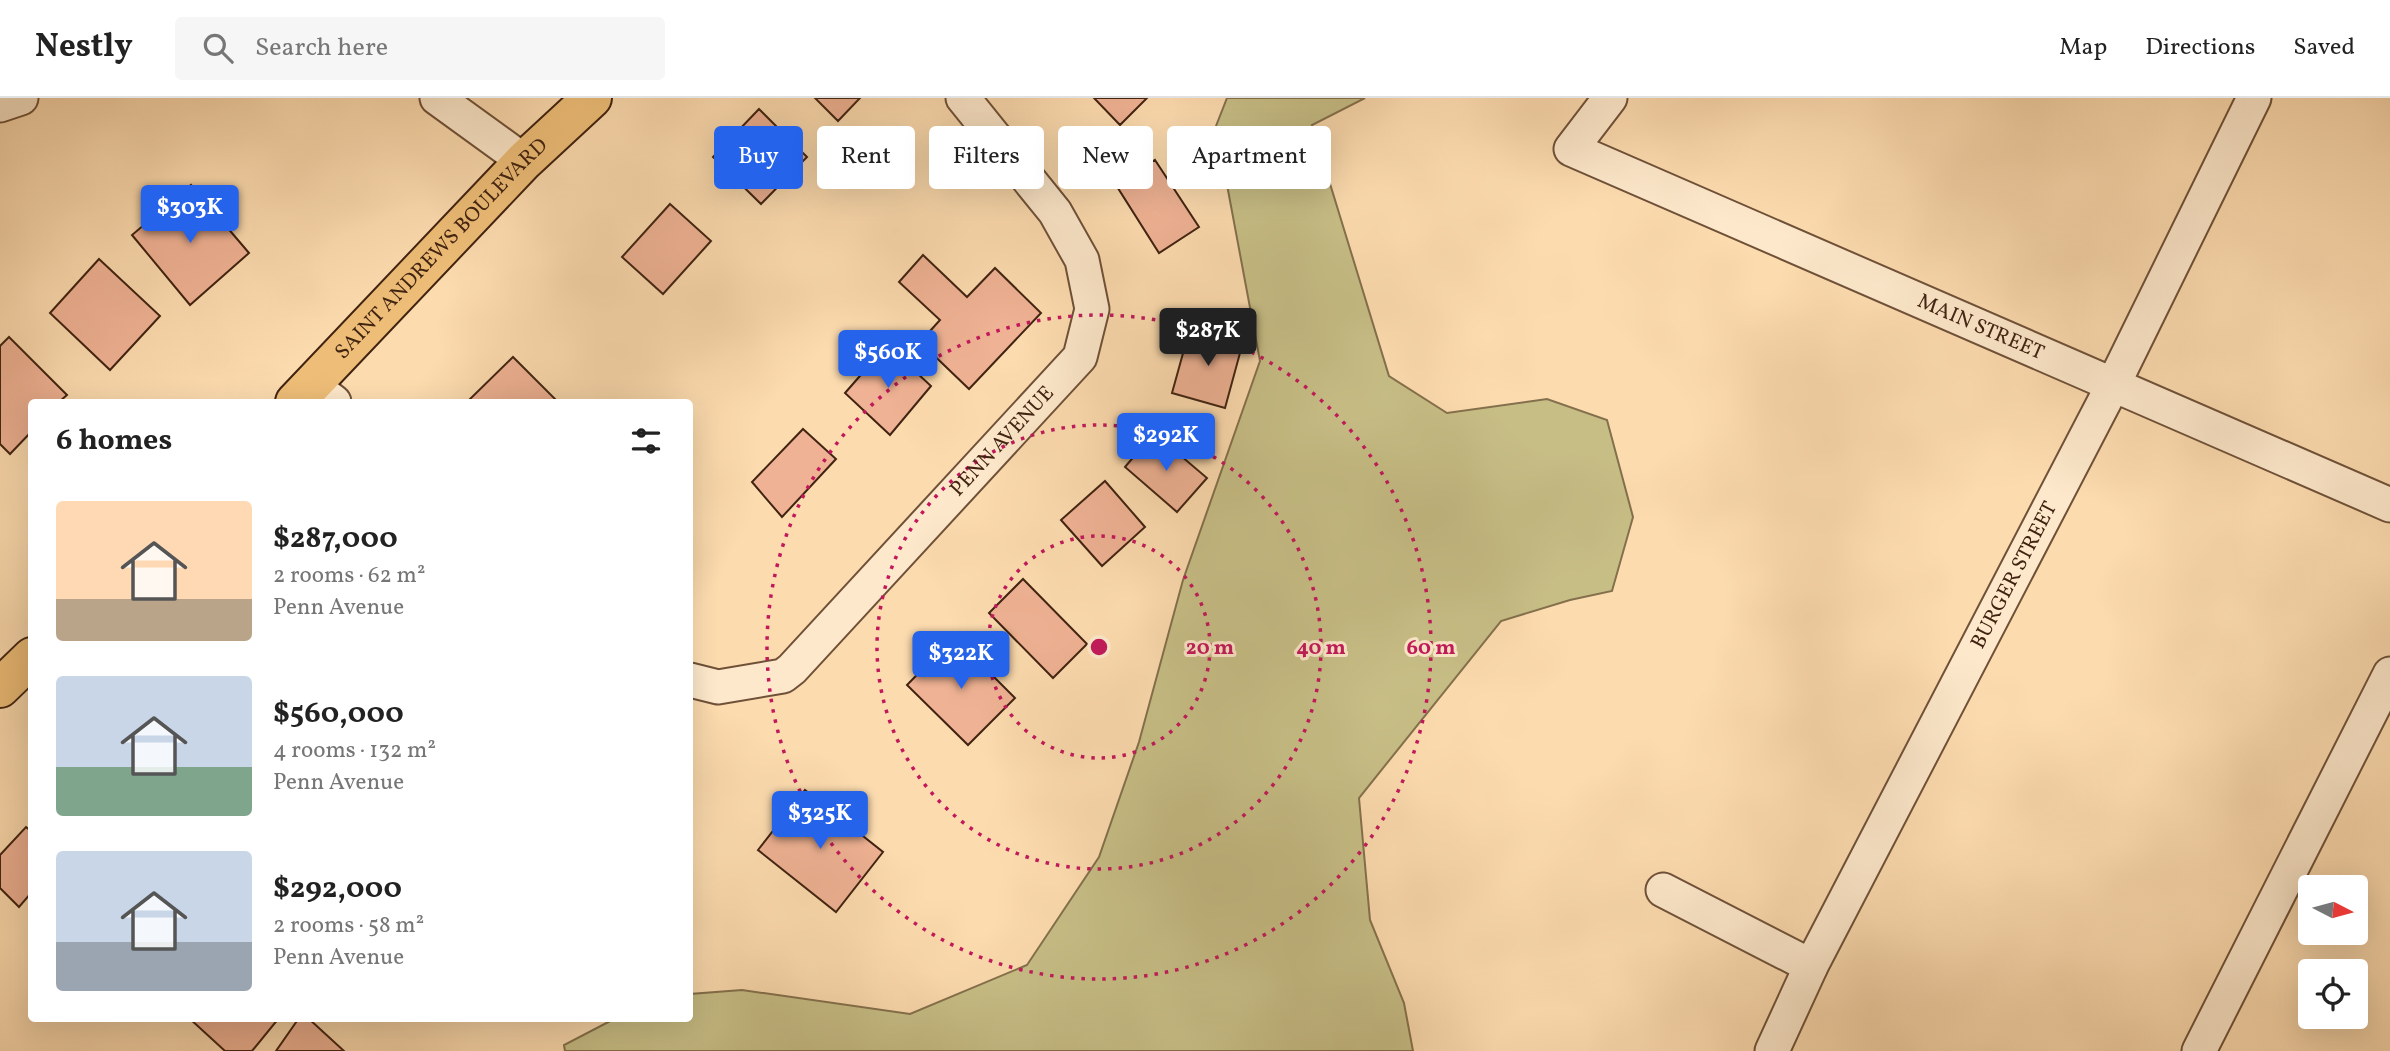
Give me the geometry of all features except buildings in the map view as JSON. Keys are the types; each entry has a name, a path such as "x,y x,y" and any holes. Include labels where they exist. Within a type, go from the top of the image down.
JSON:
{"main road":[{"name":"SAINT ANDREWS BOULEVARD","path":"313,397 524,161 592,98"},
{"path":"0,688 28,661"}],"street":[{"path":"0,105 21,98"},
{"path":"437,98 524,161"},
{"name":"PENN AVENUE","path":"693,681 718,687 783,676 792,669 1080,357 1092,309 1082,260 1055,212 963,98"},
{"name":"MAIN STREET","path":"1610,98 1571,149 2390,505"},
{"name":"BURGER STREET","path":"1772,1051 1811,966 2113,385 2254,98"},
{"path":"2199,1051 2390,674"},
{"path":"1662,890 1811,966"}],"shaded area":[{"path":"1227,98 1365,98 1312,125 1216,126"},
{"path":"1331,187 1389,376 1447,413 1547,399 1607,420 1633,517 1612,591 1570,600 1501,621 1359,798 1370,920 1404,1003 1413,1051 565,1051 564,1045 608,1022 693,1022 693,994 742,990 910,1014 1027,965 1099,857 1139,742 1183,580 1260,361 1228,189"}]}
